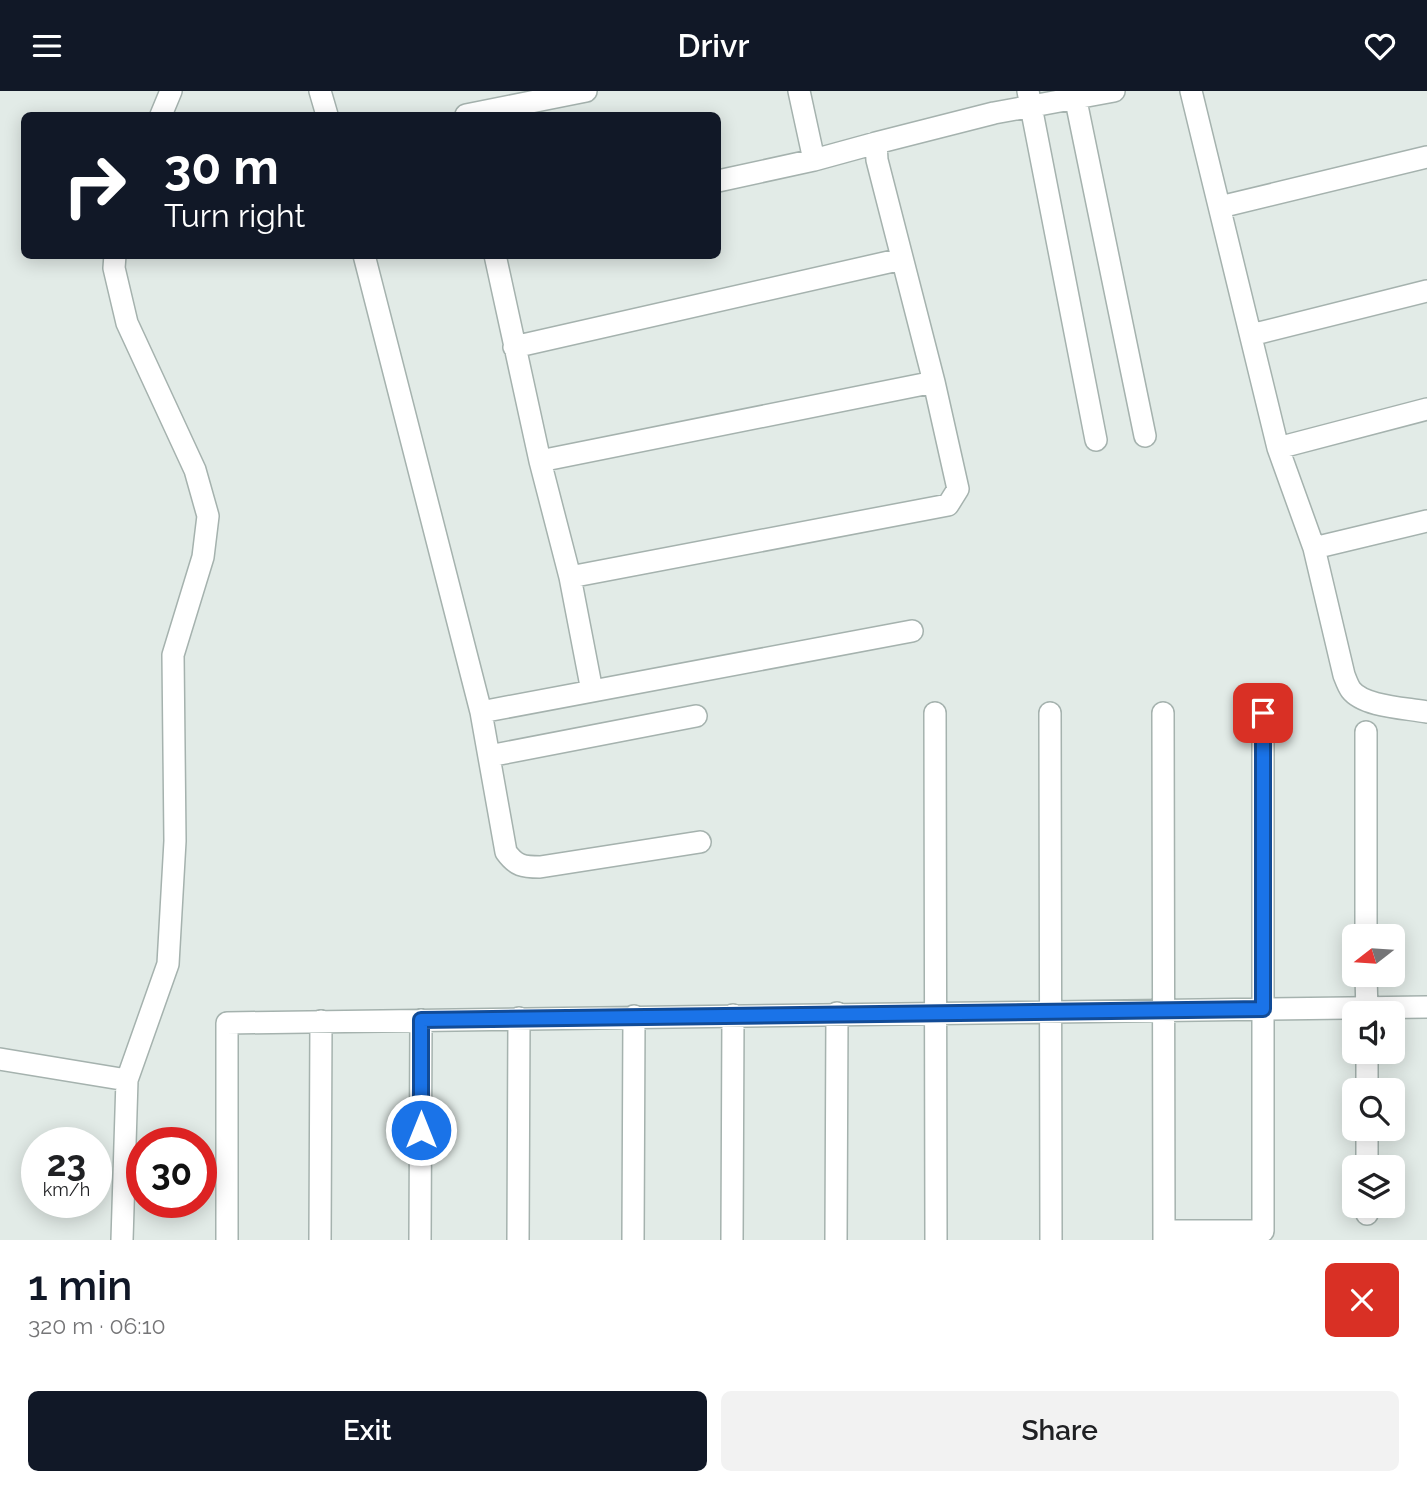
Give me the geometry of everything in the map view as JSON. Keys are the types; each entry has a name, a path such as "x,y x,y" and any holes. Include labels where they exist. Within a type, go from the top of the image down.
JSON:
{"street":[{"path":"162,112 171,91"},
{"path":"320,91 326,112"},
{"path":"481,112 586,91"},
{"path":"799,91 814,160"},
{"path":"721,180 814,160 1030,98 1114,91"},
{"path":"1191,91 1278,448 1314,548 1344,675 1350,689 1358,697 1371,702 1427,712"},
{"path":"1075,95 1145,436"},
{"path":"1030,98 1096,440"},
{"path":"570,577 948,505 958,489 934,382 877,160 876,143"},
{"path":"1220,207 1427,157"},
{"path":"115,259 114,268 127,323 195,470 208,516 203,557 173,655 175,841 168,964 128,1080 122,1240"},
{"path":"365,259 481,712 506,852 513,862 522,866 540,867 700,842"},
{"path":"496,259 540,461 570,577 592,691"},
{"path":"514,347 902,259"},
{"path":"1251,335 1427,291"},
{"path":"540,461 934,382"},
{"path":"1278,448 1427,409"},
{"path":"1314,548 1427,521"},
{"path":"481,712 912,631"},
{"path":"935,713 936,1240"},
{"path":"1050,713 1051,1240"},
{"path":"1163,713 1164,1235 1263,1231 1263,713"},
{"path":"489,756 696,716"},
{"path":"1366,732 1366,924"},
{"path":"1405,1008 1427,1007"},
{"path":"227,1240 228,1023 837,1013 1342,1011"},
{"path":"836,1240 837,1013"},
{"path":"732,1240 733,1015"},
{"path":"633,1240 634,1016"},
{"path":"518,1240 519,1018"},
{"path":"420,1240 421,1020"},
{"path":"320,1240 321,1021"},
{"path":"0,1059 128,1080"}],"route":[{"path":"421,1130 421,1020 1263,1009 1263,713"}]}
